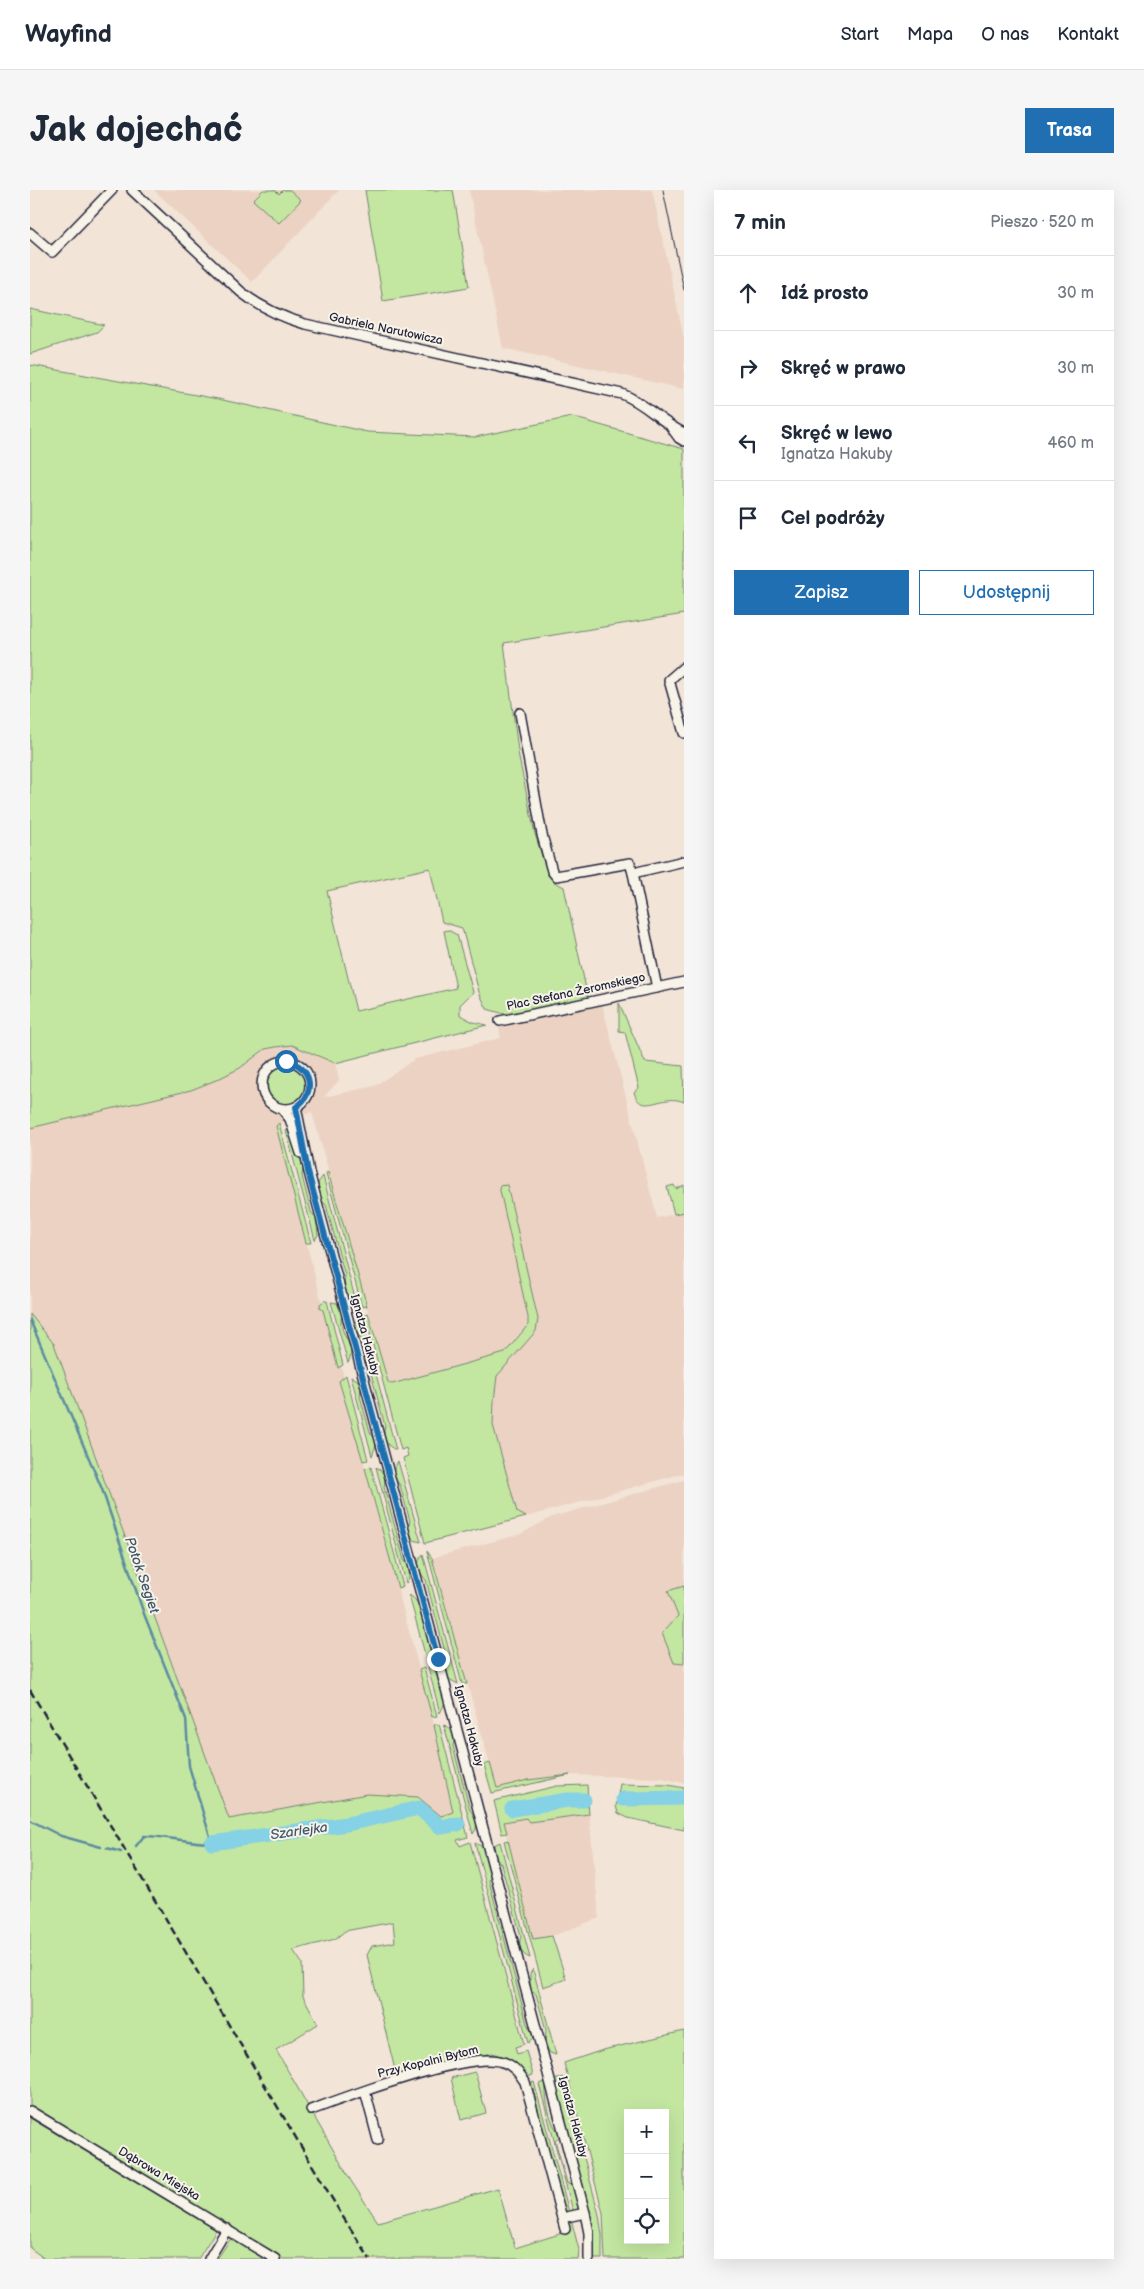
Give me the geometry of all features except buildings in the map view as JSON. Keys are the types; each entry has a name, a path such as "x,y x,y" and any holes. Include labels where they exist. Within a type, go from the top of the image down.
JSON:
{"street":[{"path":"30,233 52,252 112,190"},
{"name":"Gabriela Narutowicza","path":"132,190 241,292 253,302 274,313 306,324 622,394 642,403 670,425 684,433"},
{"name":"Gabriela Narutowicza","path":"670,425 679,438 684,441"},
{"path":"684,667 669,680 684,733"},
{"path":"520,713 542,835 552,871 556,876 630,863 633,873 684,861"},
{"name":"Plac Stefana Żeromskiego","path":"633,873 657,988"},
{"name":"Plac Stefana Żeromskiego","path":"500,1021 684,982"},
{"path":"282,1062 295,1063 303,1068 308,1076 309,1093 302,1104 296,1107 283,1110 274,1107 267,1101 262,1093 261,1084 269,1068 282,1062"},
{"name":"Ignatza Hakuby","path":"296,1107 308,1172"},
{"name":"Ignatza Hakuby","path":"283,1110 290,1119 308,1172 585,2213 589,2233 589,2259"},
{"name":"Przy Kopalni Bytom","path":"311,2110 365,2091 477,2060 501,2061 512,2067 525,2082 565,2230"},
{"path":"365,2091 378,2140"},
{"name":"Dąbrowa Miejska","path":"30,2112 275,2259"},
{"path":"562,2218 585,2213"},
{"path":"209,2259 227,2230"}],"shaded area":[{"path":"154,190 339,190 252,282"},
{"path":"469,190 652,190 684,339 684,389 503,348"},
{"path":"602,1004 657,1218 684,1212 684,1473 526,1517 517,1512 493,1425 497,1376 535,1331 538,1315 520,1248 528,1325 505,1353 392,1384 388,1382 312,1112 279,1123 277,1126 319,1293 322,1303 324,1303 355,1418 352,1419 432,1717 453,1812 441,1816 418,1797 367,1794 229,1819 54,1344 30,1314 30,1128 191,1090 240,1068 265,1049 292,1045 335,1063 339,1080 324,1097 375,1086 415,1059 501,1038 499,1028"},
{"path":"684,1480 684,1586 668,1591 678,1616 674,1663 684,1664 684,1783 662,1778 570,1775 528,1780 497,1789 432,1558 521,1534 552,1517"},
{"path":"589,1814 599,1918 552,1936 533,1940 503,1822 526,1818 529,1822"}],"green space":[{"path":"263,190 275,190 279,194 283,190 290,190 301,200 279,223 253,200"},
{"path":"365,190 453,190 469,287 383,301"},
{"path":"30,309 104,325 97,332 30,354"},
{"path":"30,365 218,399 367,432 475,437 572,417 684,449 684,614 504,643 519,758 535,834 546,869 554,882 564,887 588,998 508,1015 487,1009 479,992 462,928 442,922 430,868 327,891 356,1011 456,988 444,931 448,930 457,935 473,992 460,1005 460,1015 473,1022 487,1025 335,1063 292,1045 265,1049 240,1068 191,1090 30,1128"},
{"path":"619,1003 645,1062 683,1066 684,1102 668,1100 647,1104 637,1099 634,1092 639,1088 625,1032 619,1031"},
{"path":"286,1066 300,1071 305,1085 300,1099 286,1104 272,1099 267,1085 272,1071"},
{"path":"279,1123 311,1243 306,1243 276,1126"},
{"path":"289,1129 301,1160 302,1176 311,1212 316,1218 318,1235 315,1240 286,1131"},
{"path":"328,1172 367,1306 362,1307 326,1173"},
{"path":"323,1176 357,1306 347,1297 344,1285 345,1276 326,1205 320,1199 318,1183"},
{"path":"507,1185 538,1319 536,1331 497,1376 493,1425 517,1512 526,1517 425,1543 403,1458 408,1456 406,1448 401,1450 365,1315 368,1313 388,1382 392,1384 505,1353 528,1325 528,1317 499,1186"},
{"path":"674,1185 676,1189 684,1185 684,1212 674,1214 667,1187"},
{"path":"327,1301 343,1365 338,1368 323,1310 320,1308 320,1304"},
{"path":"331,1302 337,1303 342,1314 342,1327 350,1350 348,1363"},
{"path":"30,1314 54,1344 229,1819 367,1794 418,1797 441,1816 453,1812 434,1725 439,1724 468,1837 457,1840 460,1846 470,1842 524,2044 515,2047 517,2054 526,2051 533,2075 527,2077 505,2057 492,2053 406,2074 396,2074 367,1955 372,1946 395,1942 393,1922 345,1931 335,1939 293,1950 302,1963 303,1996 318,2024 276,2050 351,2181 378,2222 498,2188 515,2248 569,2231 567,2224 571,2219 579,2250 578,2259 283,2259 30,2110"},
{"path":"361,1317 396,1450 385,1441 385,1426 362,1340 356,1332 356,1322"},
{"path":"346,1375 368,1460 363,1461 339,1381"},
{"path":"351,1376 360,1382 360,1396 370,1432 375,1439 376,1445 372,1456"},
{"path":"398,1461 421,1542 413,1540 408,1529 410,1521 400,1485 395,1479 393,1471"},
{"path":"371,1467 403,1586 398,1588 365,1468"},
{"path":"376,1467 384,1475 384,1487 404,1560 409,1566 409,1578 406,1583"},
{"path":"427,1551 432,1558 467,1684 462,1684"},
{"path":"423,1554 458,1684 449,1679 443,1660 445,1652 426,1580 421,1574 419,1567 419,1560"},
{"path":"684,1586 684,1664 674,1663 662,1633 678,1616 668,1591"},
{"path":"409,1595 414,1598 422,1612 433,1655 426,1658"},
{"path":"428,1667 436,1667 445,1703 440,1713"},
{"path":"424,1668 437,1716 432,1717 419,1670"},
{"path":"444,1725 453,1733 453,1746 470,1810 477,1820 476,1829 473,1834"},
{"path":"490,1763 497,1788 528,1780 570,1775 492,1793 484,1765"},
{"path":"620,1784 668,1785 684,1788 684,1830 628,1818 618,1813 616,1806"},
{"path":"587,1785 589,1814 529,1822 526,1818 504,1822 507,1833 502,1834 494,1801 557,1786"},
{"path":"508,1840 533,1939 552,1936 566,1979 543,1987 504,1841"},
{"path":"500,1842 530,1958 521,1949 521,1936 501,1864 496,1858 494,1845"},
{"path":"475,1843 483,1847 491,1873 489,1881 527,2024 534,2036 528,2043"},
{"path":"533,1969 556,2055 550,2053 545,2044 546,2030 536,1994 530,1988 530,1974"},
{"path":"684,2031 684,2259 605,2259 603,2213 564,2063 603,2050"},
{"path":"475,2072 486,2113 461,2120 451,2078"},
{"path":"563,2077 599,2215 602,2235 602,2259 594,2259 591,2218 555,2080"},
{"path":"534,2082 569,2212 563,2209 529,2083"},
{"path":"546,2082 549,2110 554,2126 560,2136 555,2140 567,2183 573,2184 579,2205 578,2209 573,2211 539,2084"},
{"path":"30,2118 216,2230 198,2259 45,2259 30,2248"},
{"path":"231,2238 266,2259 217,2259"}],"waterway":[{"name":"Potok Segiet","path":"30,1320 102,1489 144,1614 186,1719 189,1766 212,1843 144,1836 136,1846"},
{"name":"Szarlejka","path":"623,1799 684,1798"},
{"name":"Szarlejka","path":"512,1809 568,1800 584,1800"},
{"name":"Szarlejka","path":"534,1812 536,1805"},
{"name":"Szarlejka","path":"212,1843 347,1824 419,1808 441,1827 458,1824"},
{"name":"Szarlejka","path":"30,1820 61,1836 101,1847"},
{"name":"Szarlejka","path":"107,1848 121,1852"}],"tram line":[{"path":"663,190 684,290"}],"railway":[{"path":"30,1690 343,2217 370,2259"}],"route":[{"path":"286,1061 295,1063 303,1068 310,1081 309,1093 306,1099 296,1107 308,1172 438,1659"}]}
